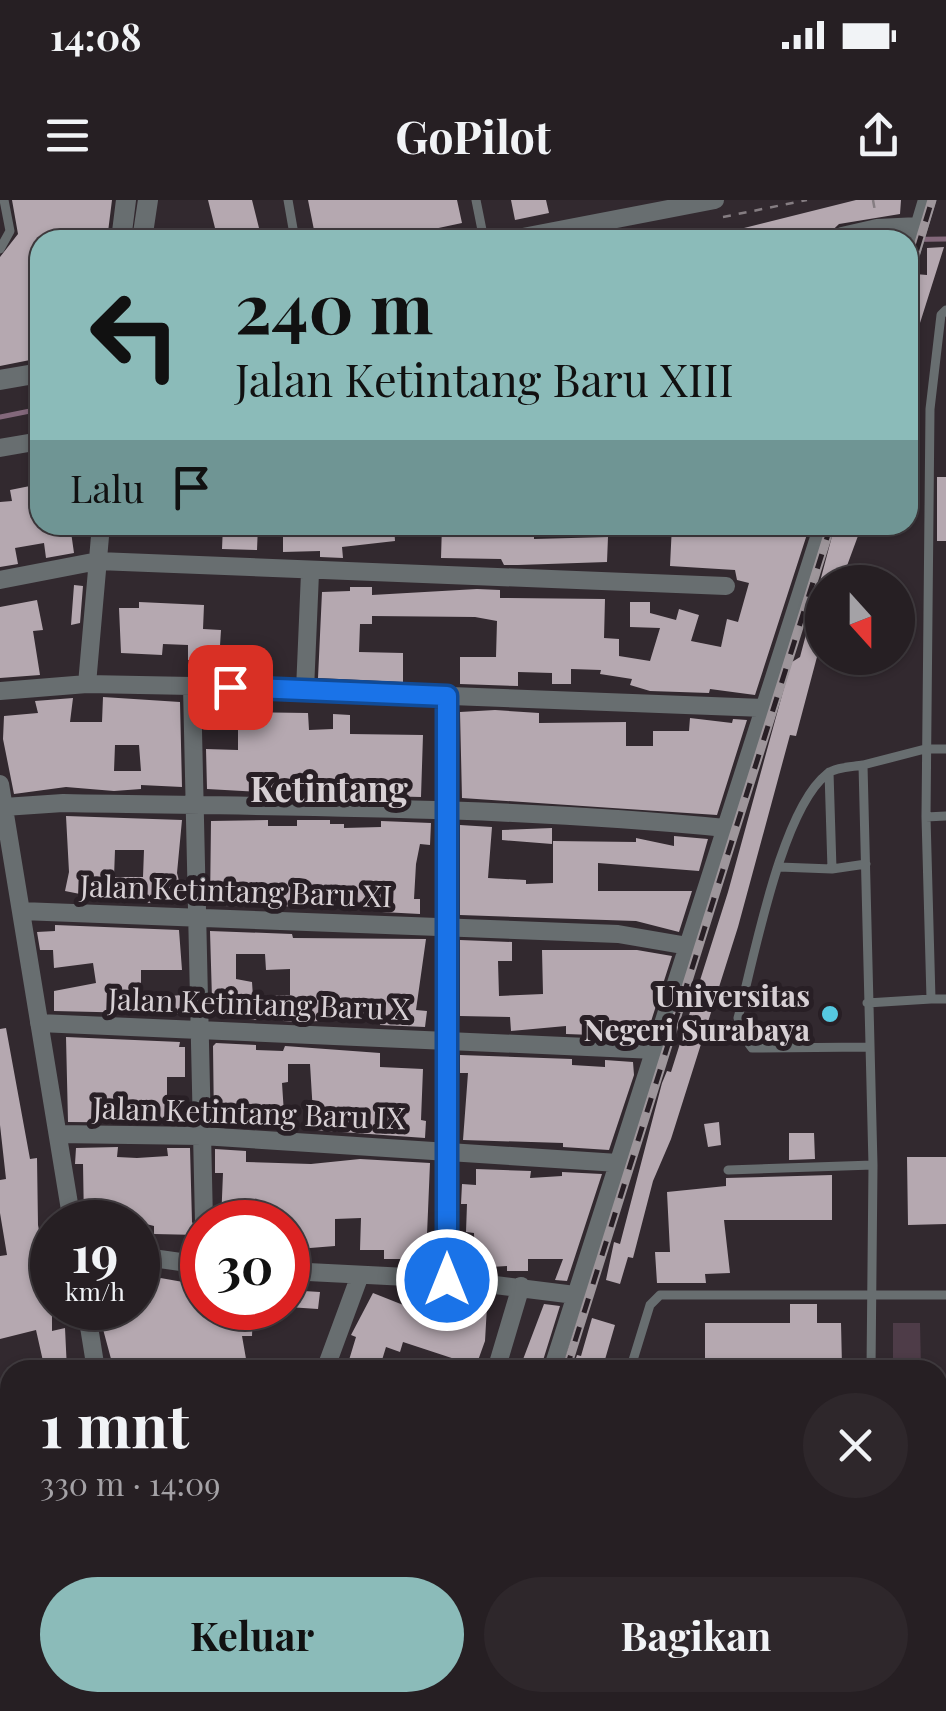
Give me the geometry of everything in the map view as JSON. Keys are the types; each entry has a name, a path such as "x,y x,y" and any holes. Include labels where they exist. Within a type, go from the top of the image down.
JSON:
{"street":[{"path":"122,230 126,200"},
{"path":"144,230 148,200"},
{"path":"547,230 632,208 714,200"},
{"path":"918,231 926,200"},
{"path":"870,230 904,230"},
{"path":"0,380 30,375"},
{"path":"0,448 30,443"},
{"path":"88,684 100,535"},
{"path":"555,1360 820,535"},
{"path":"0,580 98,561 310,573 726,586"},
{"path":"305,690 310,573"},
{"path":"0,691 88,684 192,686 764,708"},
{"path":"192,686 203,1200"},
{"path":"447,696 447,1280"},
{"path":"0,784 68,1200"},
{"path":"4,808 447,810 623,817 724,828"},
{"name":"Jalan Ketintang Baru XI","path":"21,911 618,934 688,946"},
{"name":"Jalan Ketintang Baru X","path":"39,1023 655,1050"},
{"name":"Jalan Ketintang Baru IX","path":"58,1134 202,1136 618,1163"},
{"path":"310,1272 521,1286 575,1295"},
{"path":"329,1360 360,1276"},
{"path":"499,1360 521,1286"},
{"path":"90,1330 94,1360"}],"lane":[{"path":"0,250 10,231 4,200"},
{"path":"288,200 293,230"},
{"path":"476,200 482,230"},
{"path":"930,1000 925,749 930,410 941,316 946,310"},
{"path":"869,1047 752,1048 738,1018 780,866 800,810 829,771 925,749 946,749"},
{"path":"863,765 873,1165 871,1360"},
{"path":"829,771 832,869"},
{"path":"926,817 946,816"},
{"path":"780,866 832,869 866,864"},
{"path":"868,1003 946,999"},
{"path":"728,1170 873,1165"},
{"path":"633,1360 650,1305 660,1295 946,1295"}],"shaded area":[{"path":"893,1323 920,1323 921,1360 893,1360"}],"building":[{"path":"12,200 112,200 108,230 30,230 30,360 0,366 0,257 18,234"},
{"path":"208,200 252,200 260,230 216,230"},
{"path":"308,200 457,200 462,223 429,230 314,230"},
{"path":"511,200 546,200 549,213 515,220"},
{"path":"856,200 901,200 900,214 839,224 833,230 736,230"},
{"path":"944,247 920,323 918,274 927,275 927,248"},
{"path":"937,477 946,477 946,541 937,541"},
{"path":"30,486 30,535 71,535 74,553 46,558 44,543 15,548 18,564 0,567 0,502 12,501 10,490"},
{"path":"223,535 258,535 257,550 222,549"},
{"path":"283,535 395,535 395,541 342,547 343,558 320,557 320,551 283,552"},
{"path":"442,535 608,537 607,562 504,565 501,559 441,558"},
{"path":"672,535 807,535 755,695 710,689 709,693 650,691 630,685 632,679 600,674 601,670 571,669 571,684 552,684 552,673 518,672 518,686 460,684 460,657 496,657 497,621 475,617 372,616 372,624 360,624 359,652 403,653 403,682 318,678 322,592 350,591 350,587 372,587 372,595 477,589 500,590 500,598 605,599 604,638 619,639 619,656 650,661 660,628 630,627 630,602 650,602 650,613 676,620 679,609 699,615 691,641 721,647 727,619 738,622 749,583 737,580 735,570 670,566"},
{"path":"832,535 858,535 847,565 824,565"},
{"path":"74,585 83,586 80,623 71,625"},
{"path":"37,600 43,630 33,631 40,675 0,678 0,607"},
{"path":"139,602 204,605 203,629 221,630 219,661 188,660 188,645 163,644 162,655 121,653 119,608 139,608"},
{"path":"805,638 805,675 812,675 796,736 790,735 738,927 671,1139 653,1181 633,1258 628,1257 620,1284 606,1280 614,1242 620,1244 662,1083 667,1071 671,1072 728,892 792,662 800,657"},
{"path":"103,697 180,702 182,787 141,785 141,789 114,791 66,787 14,794 3,739 4,716 38,713 35,701 73,698 70,722 102,722","holes":["115,745 139,745 141,771 114,771"]},
{"path":"243,700 243,712 308,713 309,730 333,729 333,714 350,715 350,734 423,735 421,797 381,796 381,786 294,794 207,789 206,749 238,750 238,716 205,716 205,702"},
{"path":"460,712 539,713 539,723 626,722 626,746 653,746 653,731 689,731 690,718 732,723 733,719 747,720 717,815 462,798"},
{"path":"66,816 182,820 177,873 184,901 147,903 147,896 95,897 65,891 69,872","holes":["115,850 144,850 143,877 114,877"]},
{"path":"268,820 268,826 297,826 297,820 330,820 330,824 344,824 344,828 381,827 381,821 431,823 430,845 420,844 416,864 414,899 420,899 420,914 382,912 382,907 210,906 211,821"},
{"path":"460,825 492,827 488,878 526,880 526,884 553,883 553,841 636,842 636,838 674,846 674,836 708,839 699,871 598,863 598,891 692,891 679,932 636,921 460,915"},
{"path":"552,828 552,844 502,840 502,830"},
{"path":"55,925 179,930 182,970 141,970 141,999 181,995 181,1014 54,1011 54,991 96,983 93,963 54,968 53,950 40,950 37,932 55,931"},
{"path":"210,931 292,934 293,938 426,939 416,1010 427,1011 425,1027 380,1025 381,1017 303,1022 283,1021 282,1016 256,1020 218,1015 219,999 212,999","holes":["236,954 265,954 266,970 290,969 290,995 253,997 252,982 236,979"]},
{"path":"460,940 512,942 512,961 498,961 499,996 543,994 542,950 637,950 672,956 646,1037 566,1034 566,1026 511,1031 510,1017 460,1016"},
{"path":"6,1028 30,1159 37,1158 38,1200 30,1200 30,1330 36,1330 0,1339 0,1256 7,1255 0,1213 0,1180 6,1179 0,1125 0,1029"},
{"path":"66,1037 180,1042 179,1047 185,1047 185,1077 167,1077 167,1107 189,1112 189,1123 68,1122"},
{"path":"216,1043 256,1045 256,1050 283,1051 285,1046 380,1053 380,1067 423,1069 421,1120 426,1121 425,1138 314,1130 310,1064 288,1064 288,1082 282,1083 285,1129 214,1124"},
{"path":"460,1055 572,1059 572,1065 605,1067 605,1060 633,1062 634,1075 609,1150 563,1147 563,1143 463,1140 468,1073 460,1073"},
{"path":"719,1122 721,1145 708,1147 704,1124"},
{"path":"789,1133 814,1133 815,1159 789,1160"},
{"path":"118,1147 117,1157 137,1158 168,1156 167,1148 190,1148 191,1200 180,1200 180,1235 160,1234 160,1200 84,1200 83,1164 75,1164 76,1148"},
{"path":"215,1149 246,1151 246,1162 311,1164 360,1159 430,1163 426,1259 384,1259 384,1250 360,1250 361,1218 335,1219 335,1246 310,1248 310,1200 222,1200 223,1173 215,1173"},
{"path":"907,1157 946,1157 946,1224 908,1225"},
{"path":"476,1169 531,1171 530,1178 562,1176 562,1172 602,1174 567,1281 555,1280 563,1259 528,1259 528,1271 507,1271 507,1266 475,1268 474,1233 466,1232 467,1204 461,1204 462,1184 476,1185"},
{"path":"832,1175 832,1220 724,1220 730,1273 705,1274 706,1283 657,1283 655,1252 670,1252 667,1192 726,1186 726,1178"},
{"path":"160,1278 180,1281 180,1330 252,1330 252,1336 242,1336 246,1360 111,1360 103,1330 160,1330"},
{"path":"310,1291 320,1292 318,1309 310,1308"},
{"path":"373,1293 426,1314 427,1303 440,1307 487,1306 485,1341 478,1360 458,1360 403,1342 400,1352 386,1347 382,1360 349,1360 356,1337 351,1335"},
{"path":"544,1304 560,1306 543,1360 523,1360"},
{"path":"790,1304 817,1304 817,1323 841,1323 842,1360 705,1360 705,1323 790,1323"},
{"path":"592,1318 615,1325 605,1360 575,1360 577,1355 581,1356"},
{"path":"36,1330 65,1330 67,1360 43,1360"}],"waterway":[{"path":"918,239 946,239"},
{"path":"0,417 30,411"}],"railway":[{"path":"918,246 932,200"},
{"path":"569,1360 828,535"}],"place":[{"name":"Universitas Negeri Surabaya","path":"830,1014"}],"district":[{"name":"Ketintang","path":"329,790"}],"route":[{"path":"230,687 447,696 447,1280"}]}
